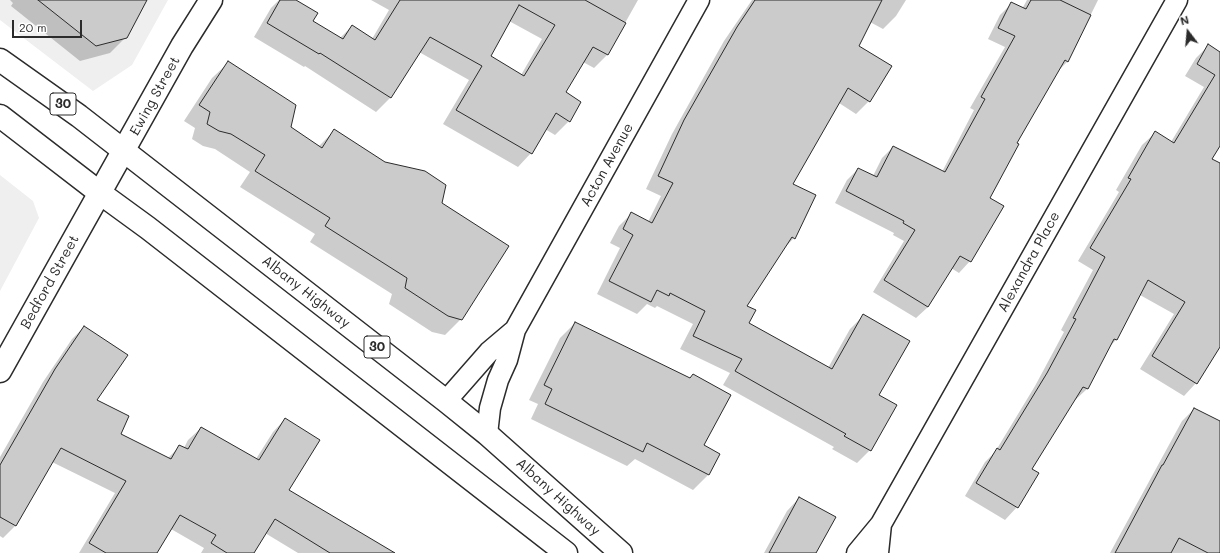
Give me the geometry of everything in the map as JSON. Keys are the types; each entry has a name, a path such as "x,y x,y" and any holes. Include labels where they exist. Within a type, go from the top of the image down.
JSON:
{"main road":[{"name":"Ewing Street","path":"100,193 182,46 211,0"},
{"name":"Albany Highway","path":"0,60 79,116 446,401 487,434 621,553"},
{"path":"0,116 148,228 566,553"},
{"name":"Bedford Street","path":"0,371 100,193"}],"street":[{"name":"Acton Avenue","path":"487,434 490,408 498,380 507,360 515,330 700,0"},
{"name":"Alexandra Place","path":"857,553 881,524 1177,0"},
{"name":"Acton Avenue","path":"446,401 489,352 515,330"},
{"name":"Alexandra Place","path":"878,553 881,524"}],"shaded area":[{"path":"0,0 168,0 132,65 93,91 0,20"},
{"path":"0,175 33,201 39,218 0,291"}],"building":[{"path":"38,0 147,0 127,38 96,46"},
{"path":"280,0 296,0 318,13 313,21 343,39 352,25 375,40 400,0 585,0 626,23 608,55 593,47 566,92 581,102 570,122 556,113 532,154 456,110 482,66 430,37 391,98 320,53 319,54 267,23","holes":["519,5 555,25 524,76 491,56"]},
{"path":"755,0 882,0 859,46 892,66 870,102 848,88 793,184 816,195 795,239 792,237 747,306 756,310 749,323 832,369 863,314 910,341 879,395 897,405 871,451 844,436 846,434 735,371 742,359 693,336 705,311 670,293 669,296 657,290 651,302 609,281 633,235 623,229 631,212 652,223 673,183 658,176 684,120 737,27"},
{"path":"1031,0 1060,0 1091,15 1068,62 1065,60 1017,143 1019,144 990,198 1004,206 971,262 960,256 928,307 884,280 915,230 903,223 904,221 846,191 858,168 877,177 893,146 945,172 985,99 981,97 1015,36 998,28 1011,2 1026,9"},
{"path":"1208,44 1220,52 1220,146 1212,159 1220,163 1220,347 1197,384 1152,356 1185,302 1148,280 1117,340 1114,339 1088,389 1083,387 1032,469 1039,473 1018,508 976,483 997,448 1000,450 1047,373 1076,319 1073,318 1105,257 1090,248 1131,179 1128,178 1155,131 1174,143 1215,75 1197,64"},
{"path":"228,61 296,105 291,127 322,148 334,129 385,162 425,171 446,185 442,203 509,246 462,320 448,316 405,288 407,278 325,226 330,218 255,171 265,155 231,134 219,131 207,124 210,112 199,105"},
{"path":"575,322 690,378 693,374 731,395 704,445 720,454 709,475 647,443 643,452 545,404 552,389 544,385"},
{"path":"84,326 128,355 97,400 129,416 121,434 171,459 179,445 188,449 201,427 259,460 285,418 320,440 289,490 395,553 330,553 275,519 254,553 227,553 211,543 216,535 180,515 157,553 106,553 89,543 126,481 61,448 16,526 0,517 0,465 55,369"},
{"path":"1194,408 1220,421 1220,553 1208,553 1179,538 1171,553 1115,553 1162,465"},
{"path":"799,497 836,517 816,553 769,553"}]}
